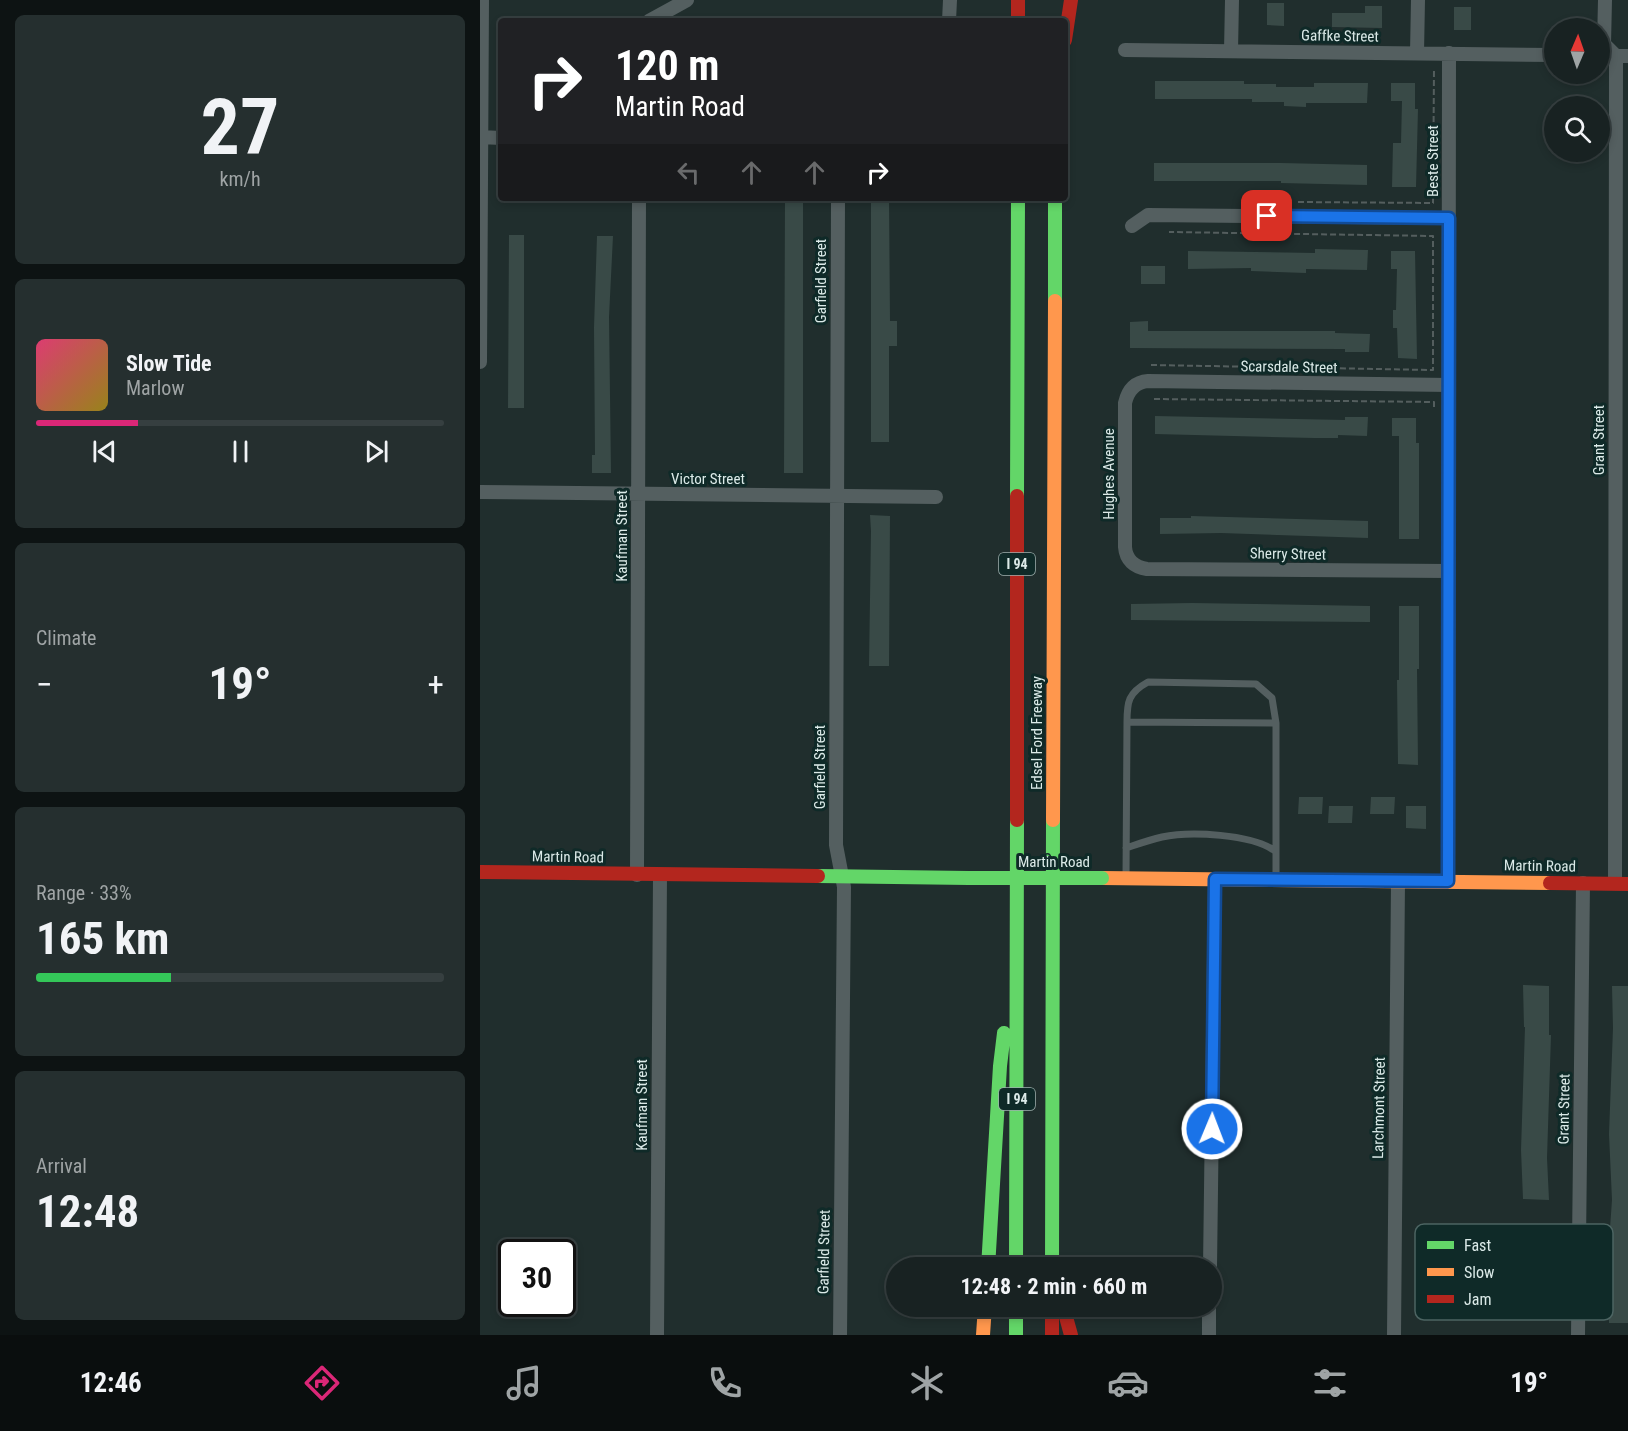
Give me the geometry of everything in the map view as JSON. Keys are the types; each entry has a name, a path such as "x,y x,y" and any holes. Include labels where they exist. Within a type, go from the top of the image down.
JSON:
{"main road":[{"path":"1068,20 1071,0"},
{"name":"Edsel Ford Freeway","path":"1016,1257 1018,201"},
{"name":"Edsel Ford Freeway","path":"1053,1257 1055,201"},
{"name":"Martin Road","path":"480,872 1622,884"},
{"path":"989,1257 1000,1066 1017,930"},
{"path":"983,1335 984,1317"},
{"path":"1016,1317 1016,1335"},
{"path":"1052,1317 1052,1335"},
{"path":"1066,1317 1071,1335"}],"street":[{"path":"480,362 482,0"},
{"path":"654,18 687,0"},
{"path":"950,0 950,18"},
{"path":"1231,51 1232,0"},
{"path":"1418,0 1418,53"},
{"name":"Grant Street","path":"1605,0 1604,44 1622,56 1622,884"},
{"name":"Gaffke Street","path":"1125,50 1544,55"},
{"name":"Beste Street","path":"1448,881 1449,53"},
{"path":"481,137 498,138"},
{"name":"Kaufman Street","path":"637,875 639,201"},
{"name":"Garfield Street","path":"838,201 836,845 844,894 840,1335"},
{"path":"1132,226 1148,215 1449,218"},
{"name":"Scarsdale Street","path":"1131,388 1140,382 1148,381 1449,385"},
{"name":"Hughes Avenue","path":"1129,560 1125,547 1125,403 1131,388"},
{"name":"Victor Street","path":"480,492 936,497"},
{"name":"Sherry Street","path":"1129,560 1135,565 1147,568 1448,572"},
{"name":"Kaufman Street","path":"657,1335 660,875"},
{"path":"1210,1257 1215,879"},
{"name":"Larchmont Street","path":"1394,1335 1398,881"},
{"name":"Grant Street","path":"1579,1224 1583,883"},
{"path":"1209,1317 1209,1335"},
{"name":"Grant Street","path":"1578,1320 1578,1335"}],"lane":[{"path":"1126,878 1127,702 1138,688 1148,682 1256,684 1272,698 1276,723 1276,879"},
{"path":"1127,722 1276,723"},
{"path":"1126,848 1164,836 1191,835 1256,840 1275,851"}],"path":[{"path":"1290,202 1433,203 1434,68"},
{"path":"1151,365 1433,370 1433,236 1169,232"},
{"path":"1154,399 1434,402"}],"building":[{"path":"1267,3 1284,3 1284,26 1267,25"},
{"path":"1365,6 1382,6 1382,28 1332,27 1332,13 1365,13"},
{"path":"1454,7 1471,7 1471,30 1454,30"},
{"path":"1155,81 1244,81 1244,84 1276,84 1276,87 1314,87 1314,83 1368,83 1367,103 1306,103 1306,107 1284,106 1284,102 1252,102 1252,99 1155,99"},
{"path":"1391,83 1415,83 1415,109 1418,109 1416,187 1392,187 1393,143 1401,143 1402,101 1391,101"},
{"path":"1154,163 1367,165 1367,185 1281,183 1281,181 1154,181"},
{"path":"785,201 803,201 803,473 784,473"},
{"path":"871,201 889,201 890,321 897,321 897,346 889,346 889,442 871,442"},
{"path":"509,235 524,235 524,408 508,408"},
{"path":"597,236 613,236 609,317 611,473 592,473 592,455 595,455 594,328"},
{"path":"1315,249 1368,250 1367,270 1306,269 1306,273 1251,271 1251,268 1188,269 1188,251 1315,253"},
{"path":"1391,251 1415,251 1417,359 1398,358 1397,328 1393,328 1397,269 1391,269"},
{"path":"1141,266 1165,266 1165,284 1141,284"},
{"path":"1148,321 1148,331 1335,331 1335,333 1370,334 1369,352 1345,352 1345,349 1130,348 1130,322"},
{"path":"1155,416 1345,420 1345,417 1368,417 1367,436 1338,435 1338,438 1314,438 1155,434"},
{"path":"1392,418 1416,418 1416,443 1419,443 1419,539 1399,539 1399,436 1392,436"},
{"path":"870,515 890,516 889,666 869,666"},
{"path":"1191,516 1368,521 1368,538 1221,533 1160,534 1160,518 1191,518"},
{"path":"1131,604 1370,606 1370,622 1131,620"},
{"path":"1399,606 1419,606 1418,765 1398,764"},
{"path":"1299,797 1323,797 1322,814 1298,814"},
{"path":"1371,797 1395,797 1394,814 1370,814"},
{"path":"1329,806 1353,806 1352,823 1328,823"},
{"path":"1406,806 1426,806 1426,829 1406,828"},
{"path":"1523,985 1549,986 1549,1035 1551,1035 1547,1158 1549,1200 1523,1199 1521,1150 1525,1027"},
{"path":"1612,986 1628,986 1628,1323 1609,1323 1609,1320 1613,1320 1613,1224 1610,1224 1612,1200 1609,1134 1613,1028"}],"traffic: fast":[{"path":"1017,496 1018,201"},
{"path":"1055,201 1055,301"},
{"path":"1016,1257 1017,820"},
{"path":"1052,1257 1053,820"},
{"path":"818,876 969,878"},
{"path":"969,878 1102,878"},
{"path":"989,1257 1004,1033"},
{"path":"1016,1317 1016,1335"}],"traffic: slow":[{"path":"1053,820 1055,301"},
{"path":"1102,878 1550,883"},
{"path":"983,1335 984,1317"}],"traffic: jam":[{"path":"1018,0 1018,18"},
{"path":"1068,20 1071,0"},
{"path":"1017,496 1017,820"},
{"path":"480,872 818,876"},
{"path":"1550,883 1628,884"},
{"path":"1052,1317 1052,1335"},
{"path":"1066,1317 1071,1335"}],"route":[{"path":"1212,1129 1215,879 1448,881 1449,218 1267,216"}]}
